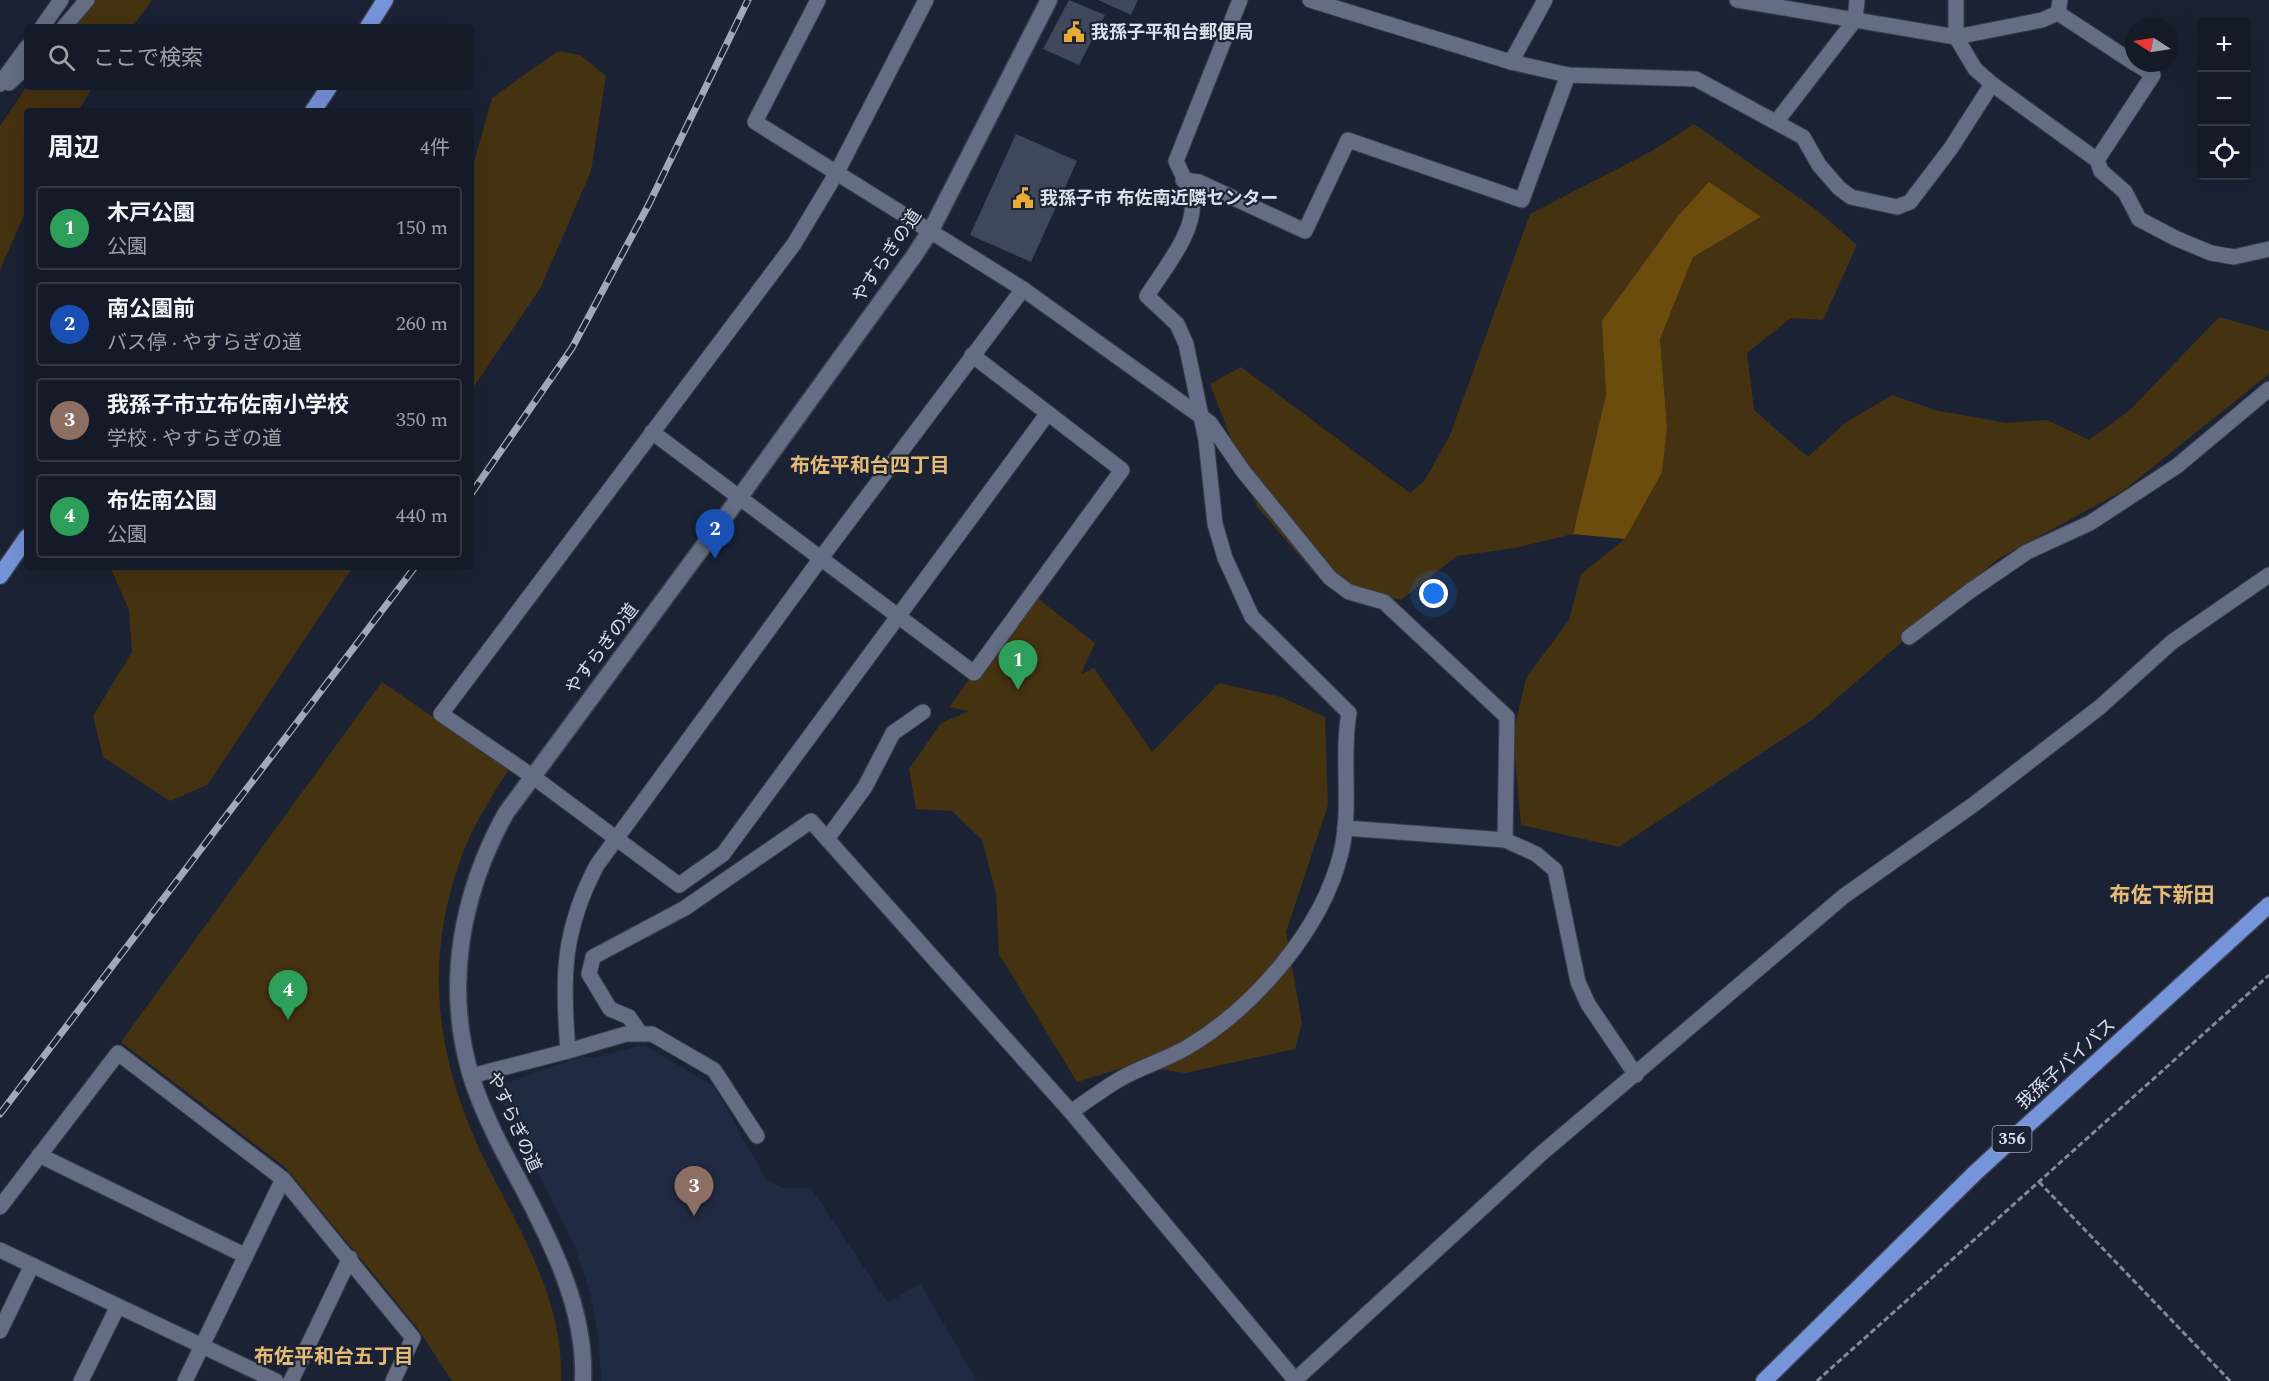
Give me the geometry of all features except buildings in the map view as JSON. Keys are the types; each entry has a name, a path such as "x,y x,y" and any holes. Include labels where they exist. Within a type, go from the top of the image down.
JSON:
{"highway":[{"path":"370,24 381,1"},
{"path":"315,108 326,90"},
{"path":"0,576 24,541"},
{"name":"我孫子バイパス","path":"1764,1381 1976,1172 2269,905"}],"street":[{"path":"44,24 61,0"},
{"path":"67,24 87,0"},
{"path":"818,0 755,122 1023,289 1210,423 1243,471 1330,578 1349,592 1384,602 1507,717 1505,840"},
{"path":"926,0 836,174 794,244 441,714 532,776 679,885 723,854 1048,413"},
{"name":"やすらぎの道","path":"583,1381 576,1313 558,1255 492,1130 471,1076 458,997 459,954 467,901 487,847 506,813 739,498 931,230 1049,0"},
{"path":"1071,1112 1121,1079 1186,1048 1237,1013 1289,956 1325,896 1340,854 1345,828 1349,712 1252,617 1247,607 1225,558 1215,524 1206,440 1186,344 1177,324 1147,296 1189,227 1192,213 1191,196 1176,161 1240,0"},
{"path":"1310,0 1511,62 1568,75 1696,79 1803,137 1819,165 1839,188 1851,197 1896,207 1910,202 1951,148 1992,84"},
{"path":"1511,62 1545,0"},
{"path":"1737,0 1956,37 2042,20 2059,7 2125,56"},
{"path":"1777,121 1854,20 1857,0"},
{"path":"1956,0 1956,37 1975,69 1992,84 2097,160 2101,171 2125,192 2139,219 2175,238 2211,253 2234,257 2269,249"},
{"path":"0,84 24,51"},
{"path":"0,91 24,69"},
{"path":"2097,160 2153,75 2148,72"},
{"path":"1183,180 1199,182 1305,231 1348,140 1522,200 1568,75"},
{"path":"568,1051 565,979 572,923 584,890 616,837 1023,289"},
{"path":"652,432 974,673 1122,470 972,355"},
{"path":"1909,637 2027,552 2090,524 2176,466 2269,389"},
{"path":"640,1033 628,1017 610,1009 589,974 593,957 685,908 811,821 1071,1112 1295,1381 1542,1153 1844,896 1973,805 2100,707 2172,642 2269,575"},
{"path":"827,839 865,787 893,733 923,712"},
{"path":"1345,828 1505,840 1536,854 1555,870 1578,982 1588,1004 1636,1075"},
{"path":"471,1076 626,1034 652,1034 714,1070 757,1136"},
{"path":"0,1207 118,1053 283,1179 350,1258 413,1338 393,1381"},
{"path":"39,1155 244,1255"},
{"path":"185,1381 244,1255 283,1179"},
{"path":"0,1250 276,1381"},
{"path":"291,1381 350,1258"},
{"path":"0,1331 32,1265"},
{"path":"81,1381 118,1306"}],"path":[{"path":"1817,1381 2269,975"},
{"path":"2039,1182 2230,1381"}],"shaded area":[{"path":"86,0 152,0 134,24 69,24"},
{"path":"558,51 580,55 606,76 591,171 541,287 474,387 474,162 492,98"},
{"path":"24,90 91,90 80,108 24,108 24,215 0,270 0,126"},
{"path":"1694,124 1818,211 1857,245 1823,320 1791,318 1747,353 1754,410 1808,457 1845,423 1892,395 1935,410 2006,423 2047,420 2089,440 2130,410 2219,317 2269,331 2269,374 2124,490 1998,559 1813,719 1619,847 1521,825 1513,735 1526,678 1569,620 1581,574 1625,539 1667,426 1660,339 1693,256 1760,218 1709,183 1678,216 1603,321 1606,395 1573,534 1515,548 1457,556 1401,600 1324,584 1257,507 1210,384 1241,367 1410,493 1425,480 1450,435 1530,214 1650,152"},
{"path":"1709,182 1761,217 1693,257 1660,339 1667,426 1662,472 1625,539 1573,534 1606,395 1602,321 1678,216"},
{"path":"111,570 351,570 207,785 170,801 103,757 93,716 132,652 129,610"},
{"path":"1032,594 1095,643 1081,674 1094,668 1152,752 1219,683 1281,697 1325,717 1328,805 1286,932 1302,1023 1295,1049 1185,1073 1132,1065 1077,1082 999,954 996,893 982,840 952,811 916,809 909,769 941,723 969,711 949,707"},
{"path":"382,682 509,769 481,814 470,837 460,861 448,903 441,943 439,983 442,1022 449,1061 460,1100 493,1177 530,1250 550,1301 560,1354 561,1381 452,1381 416,1326 285,1167 121,1042"},
{"path":"644,1045 714,1086 766,1179 782,1188 811,1188 888,1303 920,1283 977,1381 601,1381 599,1341 590,1292 573,1243 498,1093 500,1085 580,1057 594,1057"}],"railway":[{"path":"474,490 572,348 649,204 748,0"},
{"path":"0,1114 413,570"}],"place":[{"name":"我孫子平和台郵便局","path":"1074,32"},
{"name":"我孫子市 布佐南近隣センター","path":"1023,198"},
{"name":"南公園前","path":"715,559"},
{"name":"木戸公園","path":"1018,690"},
{"name":"布佐南公園","path":"288,1020"},
{"name":"我孫子市立布佐南小学校","path":"694,1216"}],"district":[{"name":"布佐平和台四丁目","path":"870,466"},
{"name":"布佐下新田","path":"2162,896"},
{"name":"布佐平和台五丁目","path":"334,1357"}]}
